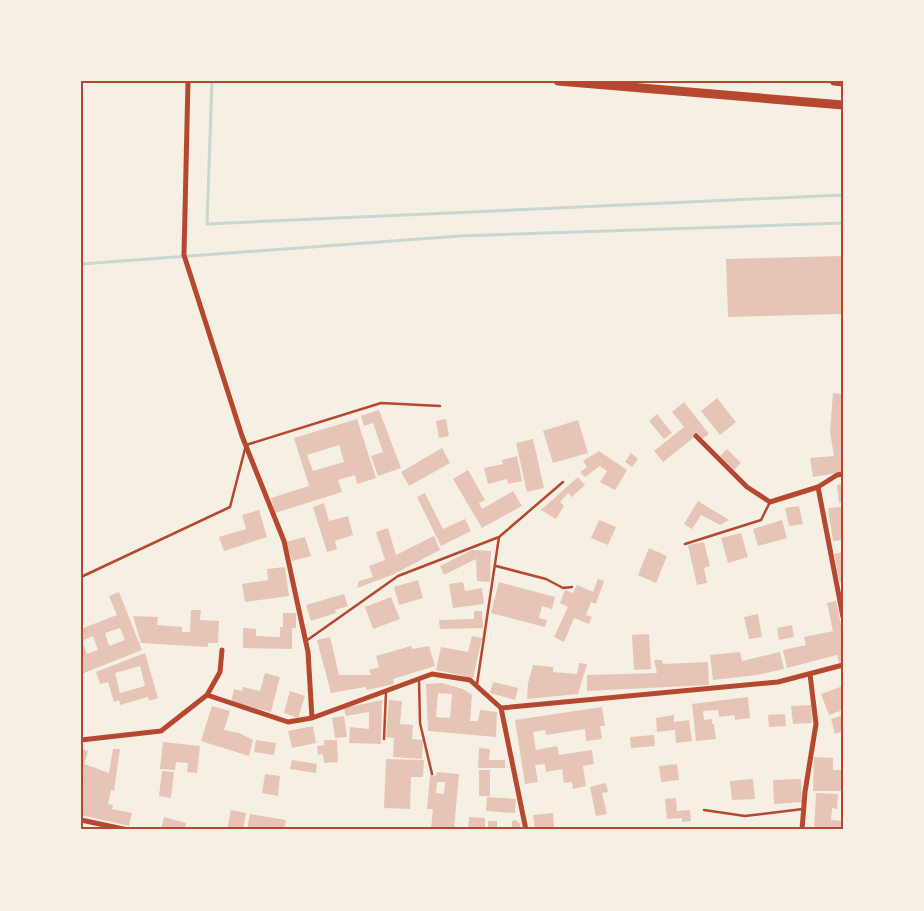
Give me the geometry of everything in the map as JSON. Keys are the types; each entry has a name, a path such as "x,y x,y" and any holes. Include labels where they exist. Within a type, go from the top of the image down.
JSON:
{"highway":[{"path":"558,81 653,85 843,105"},
{"path":"834,81 843,82"}],"street":[{"path":"188,81 185,257 246,445 284,541 306,641 312,718"},
{"path":"696,436 747,487 770,502 818,487 837,474 843,474"},
{"path":"818,487 843,617"},
{"path":"81,740 161,731 207,696 220,672 222,650"},
{"path":"501,708 778,682 843,665"},
{"path":"207,696 288,722 312,718 432,674 470,680 501,708 526,830"},
{"path":"802,830 816,724 810,674"},
{"path":"81,820 105,827 128,830"}],"lane":[{"path":"81,577 230,507 246,445 381,403 440,406"},
{"path":"306,641 398,576 499,537 563,482"},
{"path":"685,544 761,520 770,502"},
{"path":"476,686 499,537"},
{"path":"496,566 546,579 563,588 572,587"},
{"path":"419,679 420,723 432,774"},
{"path":"384,739 386,692"},
{"path":"704,810 745,816 804,809"}],"building":[{"path":"843,256 843,314 728,317 726,259"},
{"path":"833,393 843,394 843,472 813,477 810,458 834,456 830,432"},
{"path":"717,398 736,422 720,435 701,411"},
{"path":"684,402 709,434 702,439 698,434 663,462 654,451 684,427 672,412"},
{"path":"379,410 401,468 378,476 371,456 383,452 373,423 364,426 361,416"},
{"path":"657,414 672,433 664,439 649,421"},
{"path":"357,419 376,478 357,484 355,475 338,480 342,492 275,513 271,498 309,486 294,438","holes":["339,445 344,462 313,471 307,455"]},
{"path":"446,419 449,436 439,438 436,421"},
{"path":"578,420 588,453 553,463 543,431"},
{"path":"533,439 544,488 527,492 516,443"},
{"path":"442,448 450,463 409,486 401,472"},
{"path":"727,449 741,463 734,470 720,456"},
{"path":"599,451 627,470 615,490 600,482 607,471 600,466 585,477 580,472 587,467 583,461"},
{"path":"631,453 638,459 632,467 625,462"},
{"path":"517,456 522,481 508,484 507,479 488,484 484,468 503,464 502,460"},
{"path":"468,470 485,500 479,503 482,509 513,491 522,506 482,528 453,479"},
{"path":"578,477 585,485 572,497 568,493 560,502 564,506 556,519 541,510"},
{"path":"843,484 843,503 839,503 837,485"},
{"path":"425,493 443,529 465,519 471,531 441,546 417,497"},
{"path":"698,501 729,520 720,525 701,515 692,529 684,524"},
{"path":"324,503 329,521 348,516 353,535 335,541 337,549 327,552 313,507"},
{"path":"799,506 803,524 789,526 785,508"},
{"path":"841,507 843,540 833,541 828,508"},
{"path":"259,510 267,537 224,551 219,537 246,529 242,515"},
{"path":"599,520 616,527 608,545 591,538"},
{"path":"782,520 787,538 758,546 753,529"},
{"path":"388,528 396,555 434,536 440,550 392,575 357,588 359,581 373,577 369,566 385,560 376,532"},
{"path":"741,533 748,557 728,563 721,538"},
{"path":"305,537 311,556 292,561 286,542"},
{"path":"704,542 710,566 704,568 707,583 697,585 688,545"},
{"path":"649,548 667,556 656,583 638,575"},
{"path":"472,550 491,551 490,582 477,581 476,559 444,575 440,566"},
{"path":"843,552 843,582 840,583 834,554"},
{"path":"285,567 289,596 245,602 242,584 268,580 267,569"},
{"path":"598,579 604,581 596,604 591,602 586,615 592,617 589,624 574,618 564,642 554,637 568,607 560,603 565,590 573,593 577,585 593,592"},
{"path":"418,580 423,598 399,605 394,587"},
{"path":"463,582 465,591 482,588 484,604 453,608 449,584"},
{"path":"499,582 555,597 552,609 542,606 539,618 547,620 545,627 491,613"},
{"path":"119,592 142,650 81,674 81,629 117,615 109,596","holes":["120,628 125,640 109,646 105,633","93,636 98,650 87,654 82,641"]},
{"path":"344,594 348,606 335,610 336,613 311,621 306,605"},
{"path":"391,597 400,619 373,629 365,607"},
{"path":"836,601 843,633 843,662 839,663 837,655 787,668 783,650 806,645 804,637 833,631 827,603"},
{"path":"191,610 201,610 200,620 219,621 218,643 208,643 208,647 141,643 133,616 158,617 157,625 182,627 182,632 190,632"},
{"path":"474,611 482,611 483,628 440,629 439,620 474,619"},
{"path":"283,613 296,613 296,628 292,628 292,649 243,648 243,628 256,629 256,636 280,637 280,627 283,627"},
{"path":"758,614 762,637 749,639 744,617"},
{"path":"792,625 794,637 779,640 777,628"},
{"path":"649,634 651,669 634,670 632,635"},
{"path":"472,636 482,638 473,678 436,670 441,647 468,652"},
{"path":"330,637 339,675 371,675 369,670 379,667 376,656 411,646 412,649 429,646 435,666 393,679 394,684 367,690 365,687 331,693 317,640"},
{"path":"740,652 742,661 780,652 784,669 757,675 713,680 710,655"},
{"path":"145,653 158,698 149,701 148,697 120,705 119,700 114,702 108,682 100,684 96,672","holes":["140,666 145,686 120,693 115,673"]},
{"path":"654,660 662,660 663,664 708,662 709,685 587,691 587,675 657,673"},
{"path":"579,663 587,664 578,694 527,699 528,683 533,665 553,667 553,672 577,674"},
{"path":"265,673 280,677 271,712 231,702 234,689 242,691 243,687 260,691"},
{"path":"493,682 518,688 515,700 490,693"},
{"path":"442,683 463,689 472,695 470,721 478,721 480,710 497,712 496,737 428,731 426,684","holes":["438,693 452,694 450,718 436,717"]},
{"path":"843,686 843,710 829,715 821,694"},
{"path":"290,691 305,696 298,718 284,713"},
{"path":"748,697 750,718 735,720 735,715 719,717 718,710 703,711 704,720 712,719 716,739 696,741 692,704"},
{"path":"382,700 381,744 349,743 350,727 369,729 369,712 346,716 344,708"},
{"path":"389,700 402,701 400,724 413,725 412,739 423,740 422,759 393,757 394,738 386,737"},
{"path":"811,705 812,723 793,724 791,706"},
{"path":"212,706 230,711 224,730 239,733 253,740 249,756 201,741"},
{"path":"602,707 605,726 600,726 602,739 586,741 585,729 546,735 545,730 533,732 536,750 557,746 559,755 592,750 594,764 583,766 586,786 573,789 572,782 564,783 562,769 546,772 545,764 535,765 538,782 525,784 515,720"},
{"path":"785,714 786,726 769,727 768,715"},
{"path":"674,715 674,722 689,720 692,741 676,743 675,730 657,732 656,718"},
{"path":"843,715 843,731 835,734 831,719"},
{"path":"344,716 347,737 335,738 332,718"},
{"path":"313,726 316,743 292,748 288,731"},
{"path":"654,735 655,746 631,748 630,737"},
{"path":"256,740 276,743 274,755 254,752"},
{"path":"324,740 337,740 338,762 324,763 323,754 318,755 317,746 324,745"},
{"path":"163,742 200,746 197,773 187,772 188,763 176,762 175,770 160,769"},
{"path":"479,748 490,749 489,760 505,760 505,768 478,768"},
{"path":"81,749 88,751 84,764 109,773 113,749 120,749 114,791 111,790 108,804 113,805 112,809 132,813 129,826 81,815 81,788 84,781 81,780"},
{"path":"814,757 833,758 833,770 843,770 843,791 813,791"},
{"path":"386,759 424,760 423,777 411,777 410,809 384,808"},
{"path":"292,760 317,764 316,773 290,769"},
{"path":"677,764 679,780 661,782 659,766"},
{"path":"479,770 490,770 490,796 479,796"},
{"path":"162,771 174,772 171,798 159,796"},
{"path":"437,772 459,774 454,830 431,830 433,809 427,809 430,775 436,776","holes":["437,782 445,782 444,794 436,793"]},
{"path":"265,774 280,776 278,796 262,793"},
{"path":"753,779 755,799 732,800 730,781"},
{"path":"801,779 802,802 774,804 773,780"},
{"path":"606,783 608,792 602,793 607,814 596,816 590,787"},
{"path":"816,793 838,794 837,809 832,808 831,820 843,821 843,830 814,830"},
{"path":"487,797 516,799 515,813 486,811"},
{"path":"676,798 677,811 690,810 691,821 682,822 682,818 667,819 665,799"},
{"path":"231,810 246,813 243,830 227,830"},
{"path":"553,813 554,827 535,829 533,815"},
{"path":"250,814 286,820 284,830 247,830"},
{"path":"164,817 186,823 185,830 161,830"},
{"path":"469,817 485,818 485,830 468,830"},
{"path":"516,820 520,824 520,830 512,830 512,821"},
{"path":"488,821 497,821 497,830 488,830"}],"waterway":[{"path":"212,81 207,224 843,195"},
{"path":"81,264 460,236 843,223"}]}
